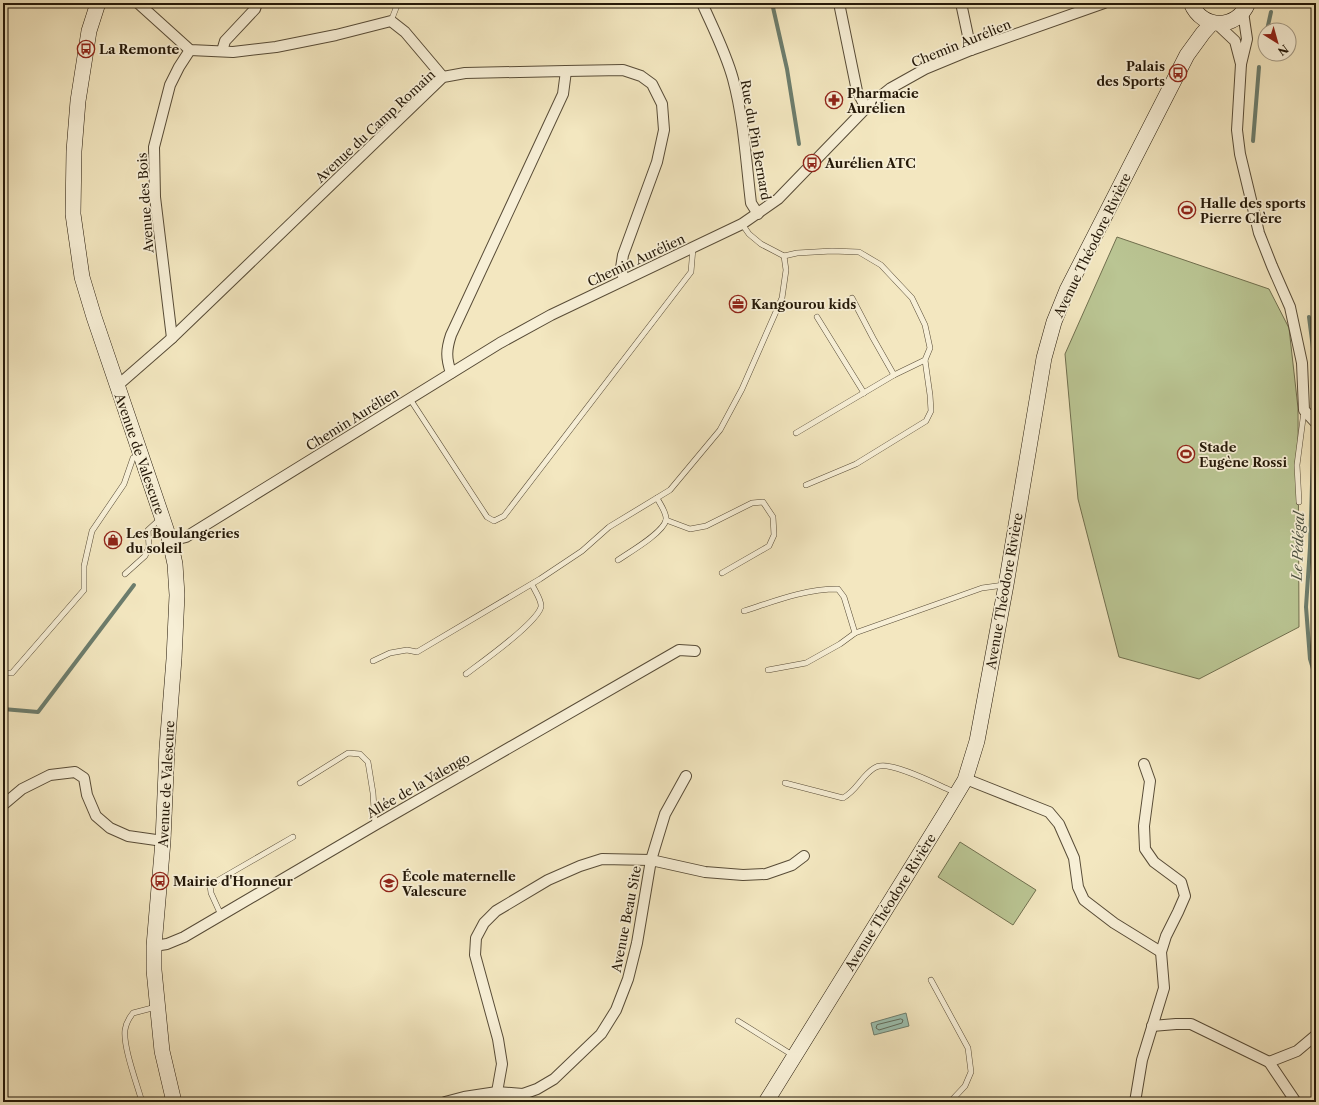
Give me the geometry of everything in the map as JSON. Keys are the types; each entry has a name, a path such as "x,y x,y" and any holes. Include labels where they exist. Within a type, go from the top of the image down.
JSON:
{"main road":[{"name":"Avenue de Valescure","path":"98,3 89,31 78,101 74,151 73,214 82,277 94,317 170,541 175,564 176,595 174,659 167,748 164,841 154,946 154,970 162,1051 174,1102"},
{"path":"1194,8 1201,17 1215,23 1227,23 1236,19 1245,8"},
{"name":"Avenue Théodore Rivière","path":"1187,55 1194,29 1194,8"},
{"name":"Avenue Théodore Rivière","path":"766,1102 961,786 977,741 1006,585 1044,358 1054,322 1067,290 1187,55 1203,33 1215,23"}],"street":[{"path":"138,3 190,50 233,52 276,47 336,35 391,21 405,32 443,77"},
{"path":"222,51 225,41 255,9 257,3"},
{"name":"Rue du Pin Bernard","path":"702,3 733,79 741,114 752,203 758,214"},
{"path":"839,3 858,91 866,108"},
{"path":"961,3 971,50"},
{"name":"Chemin Aurélien","path":"170,541 186,537 500,343 551,315 693,248 742,224 758,214 778,199 866,108 891,88 925,69 971,50 1104,3"},
{"path":"1245,8 1247,39 1241,64 1237,130 1240,154 1259,233 1290,307 1302,363 1304,410 1316,423"},
{"path":"1215,23 1235,41 1241,64"},
{"name":"Avenue des Bois","path":"172,338 155,197 154,147 170,85 190,50"},
{"name":"Avenue du Camp Romain","path":"117,386 172,338 443,77 465,73 623,70 642,76 652,84 662,104 664,130 657,162 623,255 621,268 624,280"},
{"path":"451,373 447,361 447,348 451,335 563,94 566,71"},
{"name":"Allée de la Valengo","path":"154,946 167,944 184,937 679,650 695,651"},
{"path":"1135,1102 1142,1060 1164,988 1161,952 1166,936 1184,896 1181,882 1154,862 1145,850 1144,826 1150,781 1144,764"},
{"path":"3,805 22,788 50,775 75,772 84,778 87,795 96,816 106,824 128,836 164,841"},
{"name":"Avenue Beau Site","path":"445,1102 464,1097 497,1092 522,1094 538,1089 554,1079 601,1034 616,1010 628,979 651,860 665,814 686,776"},
{"path":"961,786 971,781 1049,812 1059,824 1074,858 1078,887 1084,900 1114,923 1161,952"},
{"path":"497,1092 502,1064 498,1039 475,955 476,938 484,923 496,911 548,880 580,866 602,859 651,860 705,872 743,875 766,874 792,866 804,856"},
{"path":"1152,1026 1191,1024 1269,1062 1296,1102"},
{"path":"1269,1062 1297,1051 1316,1034"}],"lane":[{"path":"391,21 398,3"},
{"path":"742,224 749,234 762,244 784,256 798,253 832,250 859,252 881,265 912,298 925,324 930,348 925,360 931,411 926,421 856,464 806,485"},
{"path":"410,399 487,517 494,521 504,516 691,272 693,248"},
{"path":"373,661 390,653 407,650 417,652 532,584 582,551 608,527 670,490 720,430 742,389 782,298 786,270 784,256"},
{"path":"852,298 894,375"},
{"path":"817,317 864,393"},
{"path":"796,433 894,375 925,360"},
{"path":"1300,502 1298,465 1304,410"},
{"path":"3,673 12,673 84,590 84,566 92,531 124,484 133,458 140,454"},
{"path":"618,560 661,530 666,520 665,514 657,498"},
{"path":"666,520 690,529 706,526 752,502 763,502 773,517 774,535 769,546 722,573"},
{"path":"124,574 144,556 149,547 148,530 162,517"},
{"path":"466,674 532,621 541,607 532,584"},
{"path":"768,670 806,663 840,644 855,633 982,588 1006,585"},
{"path":"744,611 796,595 822,589 838,589 844,597 855,633"},
{"path":"300,783 348,753 360,754 368,762 373,793 375,825"},
{"path":"785,783 843,798 854,790 868,774 880,766 892,766 950,790 961,786"},
{"path":"221,915 211,893 210,884 293,837"},
{"path":"931,980 968,1048 972,1072 965,1086 950,1102"},
{"path":"142,1102 125,1044 125,1030 128,1020 133,1013 157,1007"},
{"path":"738,1021 794,1056"}],"shaded area":[{"name":"Stade Eugène Rossi","path":"1117,237 1269,289 1289,328 1298,408 1299,627 1199,679 1119,657 1078,499 1065,354"},
{"path":"960,842 1036,890 1013,925 938,877"}],"water":[{"path":"906,1013 909,1026 874,1035 871,1023"}],"waterway":[{"path":"772,3 787,69 799,144"},
{"name":"Le Pédégal","path":"1269,22 1271,12"},
{"name":"Le Pédégal","path":"1253,141 1259,67"},
{"name":"Le Pédégal","path":"1309,317 1314,356 1315,391 1310,547 1306,607 1310,659 1316,679"},
{"path":"3,709 38,712 134,585"}],"place":[{"name":"La Remonte","path":"86,49"},
{"name":"Palais des Sports","path":"1178,73"},
{"name":"Pharmacie Aurélien","path":"834,100"},
{"name":"Aurélien ATC","path":"812,163"},
{"name":"Halle des sports Pierre Clère","path":"1187,210"},
{"name":"Kangourou kids","path":"738,304"},
{"name":"Stade Eugène Rossi","path":"1186,454"},
{"name":"Les Boulangeries du soleil","path":"113,540"},
{"name":"Mairie d'Honneur","path":"160,881"},
{"name":"École maternelle Valescure","path":"389,883"}]}
